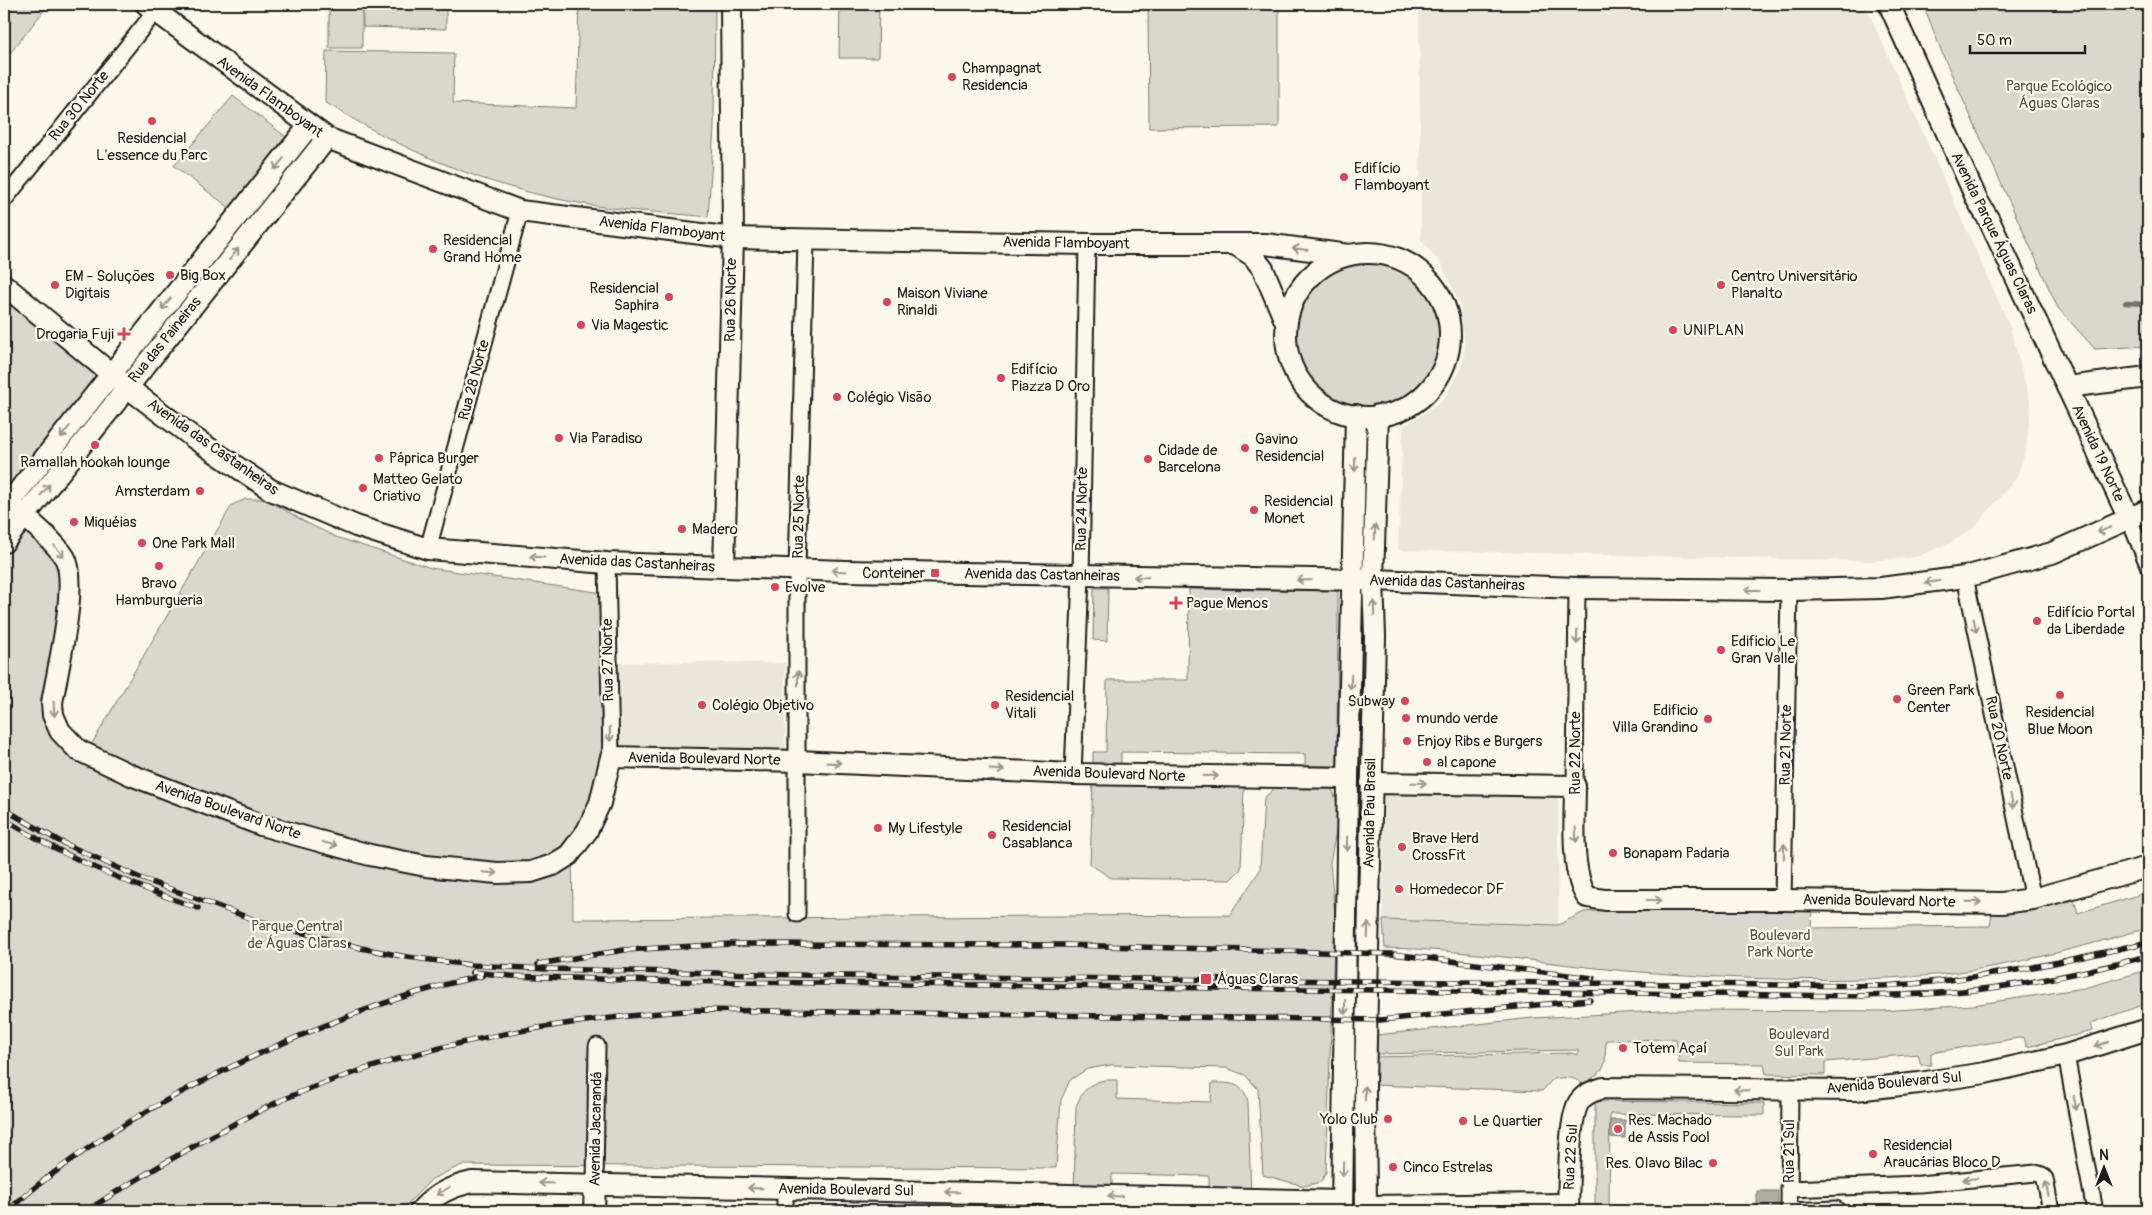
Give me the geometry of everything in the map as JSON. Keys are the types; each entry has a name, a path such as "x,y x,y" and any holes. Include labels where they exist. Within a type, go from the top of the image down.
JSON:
{"street":[{"name":"Rua 26 Norte","path":"724,567 733,238 731,4"},
{"name":"Avenida Parque Águas Claras","path":"1889,4 1977,200 1989,220 2067,387"},
{"name":"Avenida Flamboyant","path":"151,8 326,138 520,211 733,238 806,241 1265,244 1349,255"},
{"name":"Rua 30 Norte","path":"4,200 151,8"},
{"name":"Rua das Paineiras","path":"5,504 309,126"},
{"name":"Rua das Paineiras","path":"4,542 326,138"},
{"name":"Rua 28 Norte","path":"428,549 520,211"},
{"name":"Rua 25 Norte","path":"798,914 798,569 806,241"},
{"name":"Rua 24 Norte","path":"1073,774 1081,576 1087,244"},
{"path":"1236,245 1253,256 1263,270 1286,323"},
{"path":"1376,253 1402,260 1424,274 1441,295 1450,320 1451,347 1446,364 1443,372 1427,394 1405,410 1378,415 1356,415 1334,411 1312,396 1295,375 1286,349 1286,323 1297,292 1319,268 1349,255 1376,253"},
{"name":"Avenida das Castanheiras","path":"4,285 111,374 194,438 271,490 356,526 428,549 606,562 798,569 1081,576 1373,580 1577,588 1789,590 1881,588 1965,577 2052,553 2148,510"},
{"path":"2067,387 2148,377"},
{"name":"Avenida 19 Norte","path":"2067,387 2129,519"},
{"name":"Avenida Pau Brasil","path":"1342,1206 1348,778 1356,415"},
{"name":"Avenida Pau Brasil","path":"1366,1209 1365,1085 1374,636 1373,580 1378,415"},
{"name":"Avenida Boulevard Norte","path":"5,504 24,517 56,547 65,558 70,571 69,598 52,703 53,715 60,731 78,750 131,775 261,825 370,855 426,866 497,874 531,872 553,865 569,855 588,831 600,803 610,757 798,761 1073,774 1348,778"},
{"path":"2129,519 2148,564"},
{"name":"Rua 27 Norte","path":"606,562 610,757"},
{"name":"Rua 20 Norte","path":"1965,577 2033,899"},
{"name":"Rua 22 Norte","path":"1577,588 1575,786 1577,870 1580,885 1587,897 1605,900"},
{"name":"Rua 21 Norte","path":"1783,900 1789,590"},
{"path":"1371,782 1575,786"},
{"name":"Avenida Boulevard Norte","path":"1605,900 2002,903 2033,899 2148,867"},
{"name":"Avenida Boulevard Sul","path":"1603,1088 1855,1090 1985,1073 2066,1055 2148,1029"},
{"name":"Avenida Jacarandá","path":"594,1211 597,1046"},
{"path":"2066,1055 2095,1211"},
{"name":"Rua 22 Sul","path":"1568,1208 1573,1117 1581,1100 1587,1094 1603,1088"},
{"name":"Rua 21 Sul","path":"1789,1211 1790,1090"},
{"path":"1789,1189 1920,1184 2036,1173 2042,1175 2045,1179 2051,1211"},
{"name":"Avenida Boulevard Sul","path":"420,1211 431,1198 451,1187 472,1182 785,1189 1073,1203 1342,1206"},
{"path":"1789,1211 1836,1210 1837,1188"},
{"path":"785,1189 785,1211"},
{"path":"1366,1209 1568,1208"}],"shaded area":[{"name":"Centro Universitário Planalto","path":"1419,4 1865,4 2010,327 2031,404 2026,451 2016,478 1974,528 1948,544 1916,557 1873,561 1398,550 1403,426 1441,403 1461,369 1465,347 1460,305 1442,265 1421,240"},
{"name":"Colégio Objetivo","path":"619,663 785,663 785,749 619,745"},
{"name":"Brave Herd CrossFit","path":"1384,793 1558,795 1558,925 1383,920"},
{"name":"Res. Machado de Assis Pool","path":"1610,1120 1625,1120 1625,1138 1610,1137"},
{"path":"1757,1191 1778,1191 1778,1211 1757,1211"}],"green space":[{"path":"4,4 49,4 4,61"},
{"path":"329,4 362,4 362,48 329,48"},
{"path":"363,4 446,4 446,29 363,27"},
{"path":"579,4 715,4 714,128 708,217 590,205 539,195 507,186 475,176 414,151 325,102 326,51 454,53 453,103 576,108"},
{"path":"840,4 879,4 878,58 839,58"},
{"path":"1148,4 1279,4 1279,127 1149,128"},
{"name":"Parque Ecológico Águas Claras","path":"1923,4 2148,4 2148,346 2095,349 2058,308 1945,60"},
{"path":"233,96 290,140 235,212 174,166"},
{"path":"1362,257 1378,257 1393,260 1407,266 1425,280 1439,298 1445,312 1448,335 1445,358 1439,372 1425,390 1407,404 1393,410 1378,413 1362,413 1347,410 1333,404 1315,390 1305,378 1295,358 1292,343 1292,327 1295,312 1301,298 1315,280 1327,270 1347,260"},
{"path":"4,289 105,370 4,497"},
{"name":"Parque Central de Águas Claras","path":"4,499 64,570 47,719 53,739 80,764 232,505 246,499 266,499 305,522 336,537 431,568 603,593 601,780 572,848 573,919 1230,915 1260,870 1264,798 1280,783 1330,784 1340,810 1330,863 1335,914 1326,1172 1321,1182 1304,1186 1263,1175 1258,1089 1245,1075 1226,1068 1111,1065 1087,1069 1070,1080 1061,1100 1056,1168 462,1165 432,1179 400,1211 18,1211 4,1206"},
{"path":"1094,588 1108,588 1107,641 1093,640"},
{"path":"1189,589 1338,591 1337,766 1305,766 1305,754 1121,752 1121,764 1093,764 1093,752 1106,752 1107,680 1188,680"},
{"path":"1093,782 1244,787 1241,869 1230,880 1111,878 1090,864"},
{"name":"Boulevard Park Norte","path":"2148,892 2148,928 2072,949 1970,971 1865,979 1746,978 1667,974 1446,951 1385,948 1383,920 1558,925 1584,912 1608,910 1812,910 1811,928 1990,926 1992,912 2031,911 2074,900 2078,913"},
{"name":"Boulevard Sul Park","path":"2148,970 2148,1003 2091,1023 2093,1031 2027,1047 2024,1037 1931,1053 1931,1065 1921,1065 1918,1054 1825,1062 1825,1075 1766,1074 1764,1064 1679,1063 1676,1039 1606,1040 1605,1062 1602,1070 1583,1084 1569,1078 1553,1079 1542,1091 1371,1085 1372,1057 1571,1053 1578,1055 1578,1050 1377,1054 1376,1035 1533,1018 1678,1010 1882,1011 1973,1005 2084,988"},
{"path":"1104,1080 1117,1080 1117,1099 1211,1102 1212,1083 1230,1084 1239,1087 1246,1095 1248,1102 1251,1199 1209,1198 1209,1176 1112,1174 1112,1195 1074,1195 1076,1107 1086,1089"},
{"path":"1595,1101 1764,1103 1764,1115 1610,1114 1609,1211 1595,1211"}],"waterway":[{"path":"2125,303 2148,304"}],"railway":[{"path":"4,809 59,841 140,878 258,921 361,948 407,957 471,965 547,969 840,976 1883,986 1917,984 2017,970 2148,942"},
{"path":"4,819 74,858 148,890 198,908"},
{"path":"538,964 624,950 731,944 1064,945 1392,954 1593,978"},
{"path":"472,972 511,976 656,981 1861,996 1929,994 2002,987 2076,974 2148,956"},
{"path":"7,1211 45,1179 111,1133 143,1113 208,1078 351,1015 416,993 482,976"},
{"path":"86,1211 217,1133 268,1106 301,1092 398,1059 447,1046 545,1027 645,1014 697,1010 1380,1020 1590,1000"}],"place":[{"name":"Champagnat Residencia","path":"952,77"},
{"name":"Residencial L'essence du Parc","path":"152,121"},
{"name":"Edifício Flamboyant","path":"1344,177"},
{"name":"Residencial Grand Home","path":"433,249"},
{"name":"Big Box","path":"170,275"},
{"name":"EM - Soluções Digitais","path":"55,285"},
{"name":"Centro Universitário Planalto","path":"1721,285"},
{"name":"Residencial Saphira","path":"669,297"},
{"name":"Maison Viviane Rinaldi","path":"887,302"},
{"name":"Via Magestic","path":"581,325"},
{"name":"UNIPLAN","path":"1673,330"},
{"name":"Drogaria Fuji","path":"124,334"},
{"name":"Edifício Piazza D Oro","path":"1001,378"},
{"name":"Colégio Visão","path":"837,397"},
{"name":"Via Paradiso","path":"559,438"},
{"name":"Ramallah hookah lounge","path":"95,445"},
{"name":"Gavino Residencial","path":"1245,448"},
{"name":"Páprica Burger","path":"379,458"},
{"name":"Cidade de Barcelona","path":"1148,459"},
{"name":"Matteo Gelato Criativo","path":"363,488"},
{"name":"Amsterdam","path":"200,491"},
{"name":"Residencial Monet","path":"1254,510"},
{"name":"Miquéias","path":"74,522"},
{"name":"Madero","path":"682,529"},
{"name":"One Park Mall","path":"142,543"},
{"name":"Bravo Hamburgueria","path":"159,566"},
{"name":"Conteiner","path":"935,573"},
{"name":"Evolve","path":"775,587"},
{"name":"Pague Menos","path":"1176,603"},
{"name":"Edifício Portal da Liberdade","path":"2037,621"},
{"name":"Edificio Le Gran Valle","path":"1721,650"},
{"name":"Residencial Blue Moon","path":"2060,695"},
{"name":"Green Park Center","path":"1897,699"},
{"name":"Subway","path":"1405,701"},
{"name":"Colégio Objetivo","path":"702,705"},
{"name":"Residencial Vitali","path":"995,705"},
{"name":"mundo verde","path":"1406,718"},
{"name":"Edificio Villa Grandino","path":"1708,719"},
{"name":"Enjoy Ribs e Burgers","path":"1407,741"},
{"name":"al capone","path":"1427,762"},
{"name":"My Lifestyle","path":"878,828"},
{"name":"Residencial Casablanca","path":"992,835"},
{"name":"Brave Herd CrossFit","path":"1402,847"},
{"name":"Bonapam Padaria","path":"1613,853"},
{"name":"Homedecor DF","path":"1399,889"},
{"name":"Águas Claras","path":"1206,979"},
{"name":"Totem Açaí","path":"1623,1048"},
{"name":"Yolo Club","path":"1388,1119"},
{"name":"Le Quartier","path":"1463,1121"},
{"name":"Res. Machado de Assis Pool","path":"1618,1129"},
{"name":"Residencial Araucárias Bloco D","path":"1873,1154"},
{"name":"Res. OIavo Bilac","path":"1713,1163"},
{"name":"Cinco Estrelas","path":"1393,1167"}]}
